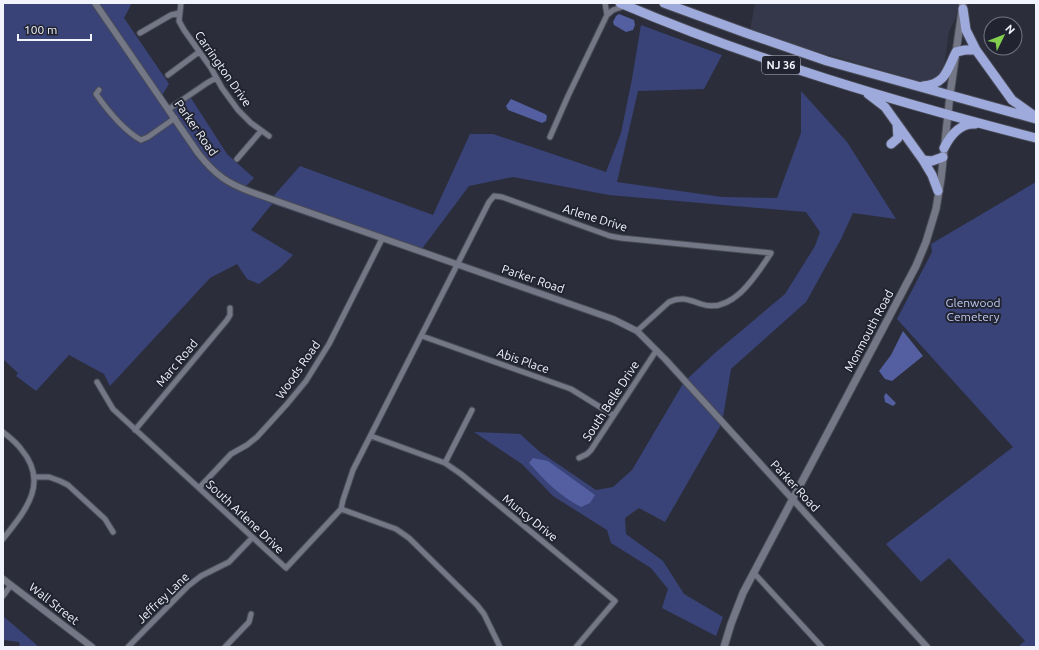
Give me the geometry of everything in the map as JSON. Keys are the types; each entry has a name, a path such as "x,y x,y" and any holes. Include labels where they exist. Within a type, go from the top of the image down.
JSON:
{"highway":[{"name":"NJ 36","path":"664,3 747,34 827,61 1036,118"},
{"name":"NJ 36","path":"623,4 663,22 744,52 862,90 1036,138"},
{"path":"963,6 966,30 976,50 1012,100 1036,118"},
{"path":"919,86 933,84 942,79 956,52 976,50"},
{"path":"862,90 885,107 923,160 932,175 938,191"},
{"path":"891,144 898,138 897,123"},
{"path":"923,160 932,161 944,153 951,137 960,127 967,124 982,124"}],"main road":[{"name":"Monmouth Road","path":"724,647 738,605 916,266 932,224 944,153 947,114 963,6"}],"street":[{"name":"Parker Road","path":"95,3 205,163 224,180 237,187 613,320 637,331 927,647"},
{"path":"140,33 170,15 179,13 181,3"},
{"path":"605,3 607,15"},
{"path":"550,137 607,15 623,4"},
{"name":"Carrington Drive","path":"179,13 179,21 238,110 251,123 269,136"},
{"path":"168,75 199,52"},
{"path":"169,109 216,78"},
{"path":"99,90 96,94 104,106 133,136 141,140 148,137 175,118"},
{"path":"237,160 261,131"},
{"name":"Arlene Drive","path":"458,265 492,197 496,196 610,236 772,253 746,287 729,301 719,305 708,306 685,299 675,299 669,302 637,331"},
{"name":"Woods Road","path":"199,488 231,454 247,445 257,437 306,381 329,344 382,239"},
{"name":"South Arlene Drive","path":"97,382 111,407 134,430 286,568 341,509 353,470 458,265"},
{"name":"Marc Road","path":"134,430 227,320 230,315 230,308"},
{"name":"Abis Place","path":"422,336 571,388 613,415"},
{"name":"South Belle Drive","path":"579,458 591,450 656,351"},
{"path":"445,463 472,410"},
{"path":"3,432 25,454 31,466 34,477 33,489 27,507 3,539"},
{"name":"Muncy Drive","path":"371,436 445,463 461,474 615,601"},
{"path":"34,477 49,477 60,480 68,485 105,518 113,532"},
{"path":"341,509 396,530 409,538 478,605 500,647"},
{"name":"Jeffrey Lane","path":"128,647 188,586 201,576 229,562 252,538"},
{"path":"286,568 286,575"},
{"path":"754,573 822,647"},
{"name":"Wall Street","path":"3,579 92,647"},
{"path":"3,596 11,585"},
{"path":"576,647 615,601 622,601"},
{"path":"225,647 250,622 251,614"}],"shaded area":[{"path":"755,3 958,3 956,17 949,31 944,68 940,79 923,82 808,49 753,30 751,29 751,25"},
{"path":"619,14 634,20 635,25 633,30 626,32 614,25 613,22"},
{"path":"511,99 545,114 547,116 546,121 542,123 508,110 506,106"},
{"path":"903,331 923,356 892,381 885,379 879,371 891,355"},
{"path":"886,393 896,403 893,406 885,402 884,396"},
{"path":"533,458 548,461 595,495 590,503 581,507 560,493 529,463"}],"green space":[{"path":"3,3 132,3 124,18 169,84 161,97 169,109 189,95 227,154 254,178 243,189 271,199 300,166 433,215 470,134 493,134 606,172 621,133 641,25 722,55 704,89 638,91 617,182 722,197 777,198 801,133 801,91 847,142 896,219 853,213 841,239 806,302 731,369 722,423 665,522 639,508 625,518 626,534 663,561 684,594 723,617 716,636 662,608 668,589 651,568 611,543 607,530 553,496 522,464 474,432 520,434 540,452 596,490 613,487 632,470 684,382 716,352 785,294 815,246 820,232 806,212 609,195 513,177 469,186 418,254 272,204 251,230 293,255 280,268 259,284 247,279 237,264 210,278 110,386 104,374 69,355 36,391 16,376 18,373 3,359"},
{"name":"Glenwood Cemetery","path":"1036,182 1036,647 1018,647 1025,641 949,558 921,582 886,544 1013,447 897,319 932,252 931,244"},
{"path":"3,616 39,647 20,647 19,642 3,640"}]}
